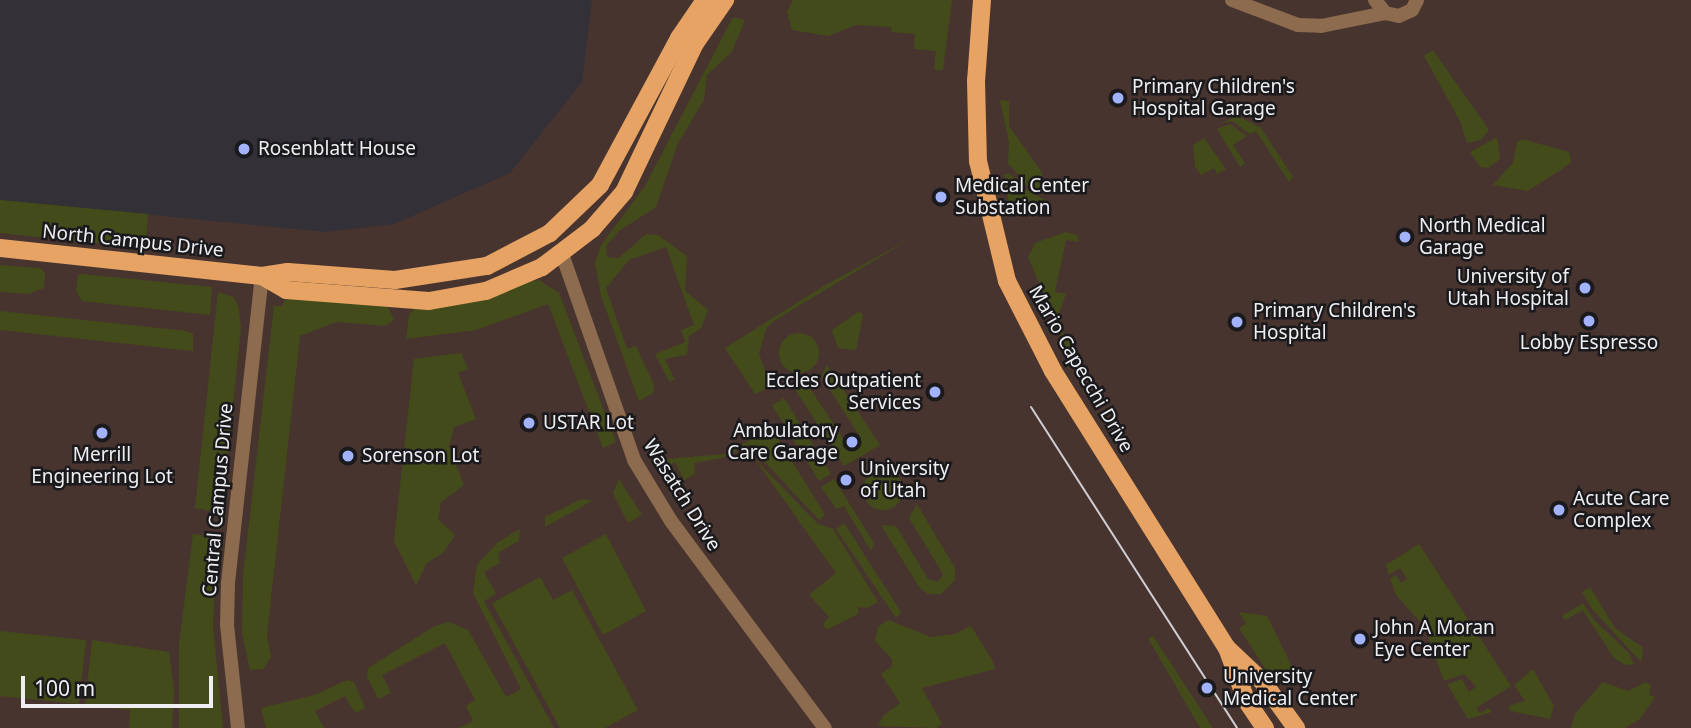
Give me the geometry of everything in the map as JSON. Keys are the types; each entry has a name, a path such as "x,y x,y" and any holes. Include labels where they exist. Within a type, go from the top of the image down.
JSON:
{"main road":[{"name":"North Campus Drive","path":"0,248 262,276 288,272 395,280 458,274 507,258 550,233 589,199 614,163 679,38 705,0"},
{"name":"North Campus Drive","path":"262,276 286,290 429,301 496,288 562,254 599,222 624,192 694,45 725,0"},
{"name":"Mario Capecchi Drive","path":"982,0 976,81 978,161 1007,281 1059,381 1227,648 1246,700 1265,728"},
{"path":"458,274 494,275 541,256 562,254 571,233 601,201 614,163"},
{"name":"Mario Capecchi Drive","path":"1227,648 1263,682 1296,728"}],"street":[{"path":"1232,0 1298,25 1321,26 1380,7 1406,14 1417,0"},
{"name":"Wasatch Drive","path":"562,254 634,460 671,521 825,728"},
{"name":"Central Campus Drive","path":"238,728 227,625 228,583 262,276"}],"shaded area":[{"name":"University of Utah","path":"592,0 1691,0 1691,728 0,728 0,200 325,232 394,224 510,173 582,82"}],"green space":[{"path":"793,0 952,0 943,70 934,70 936,51 914,49 915,34 892,32 891,27 856,25 828,36 792,30 787,12"},
{"path":"733,17 745,20 732,52 707,75 704,100 678,143 656,207 619,231 606,246 607,257 619,258 646,234 658,235 687,256 685,291 708,310 701,328 689,336 687,355 665,359 675,380 669,381 655,354 685,342 681,330 694,325 666,247 629,260 606,288 627,349 636,346 654,385 653,393 639,401 601,296 595,263 601,245 645,186"},
{"path":"1433,50 1489,130 1481,140 1467,143 1460,121 1424,56"},
{"path":"1000,100 1009,101 1009,126 1043,174 1039,180 1042,195 1027,186 1008,163 1009,142"},
{"path":"1238,116 1261,128 1293,177 1289,182 1256,131 1250,134 1232,121 1219,124"},
{"path":"1230,124 1247,136 1233,145 1245,163 1240,167 1217,129"},
{"path":"1497,137 1500,159 1488,168 1480,167 1470,152"},
{"path":"1204,138 1226,169 1217,174 1214,168 1201,175 1195,167 1193,145"},
{"path":"1522,139 1569,152 1571,163 1528,191 1493,185 1513,163 1517,142"},
{"path":"1004,174 1010,174 1026,190 1051,203 1018,212 1009,207"},
{"path":"0,200 148,214 145,248 0,233"},
{"path":"1066,232 1077,235 1079,242 1066,240 1055,292 1066,294 1058,316 1064,334 1080,354 1078,371 1091,391 1073,364 1028,257 1035,243"},
{"path":"915,236 772,322 766,329 759,354 771,387 755,394 725,348 824,286"},
{"path":"0,265 40,268 45,273 44,288 28,294 0,292"},
{"path":"78,275 212,287 210,315 82,301 76,291"},
{"path":"539,280 559,293 616,442 603,448 548,304 476,330 406,339 409,315 415,308"},
{"path":"218,292 233,297 238,305 241,328 222,509 216,512 195,508"},
{"path":"286,298 388,307 394,320 386,326 336,322 300,336 267,635 271,657 263,669 250,670 242,633 243,576 274,306 282,306"},
{"path":"0,311 187,331 193,334 193,351 0,330"},
{"path":"860,311 863,315 856,350 838,348 832,330"},
{"path":"799,333 807,334 813,339 818,345 818,361 813,367 807,372 799,373 791,372 785,367 780,361 779,353 780,345 785,339 791,334"},
{"path":"461,353 468,369 458,373 476,419 454,427 449,447 464,485 441,502 438,519 455,535 444,552 427,563 416,585 394,541 414,359"},
{"path":"827,365 880,445 844,466 793,386 809,387 848,446 857,447 859,435 821,376"},
{"path":"784,398 831,474 819,481 772,405"},
{"path":"771,427 825,515 819,520 749,445 722,458 694,463 695,474 684,480 675,462 670,466 665,459 727,454"},
{"path":"754,458 818,524 833,529 878,602 867,608 858,607 858,614 826,630 823,624 829,617 809,595 836,573"},
{"path":"883,470 891,471 897,476 902,482 902,498 897,504 891,509 883,510 875,509 869,504 864,498 863,490 864,482 869,476 875,471"},
{"path":"619,479 642,515 628,523 613,493"},
{"path":"834,479 874,543 871,551 844,506 836,509 821,487"},
{"path":"582,499 592,501 545,527 545,517"},
{"path":"917,504 955,568 955,580 941,594 928,594 919,587 881,525 896,526 928,579 938,582 943,574 909,518"},
{"path":"844,523 901,612 896,618 836,529"},
{"path":"520,529 519,541 498,553 500,563 484,572 496,594 484,601 554,728 459,728 473,721 466,706 475,700 445,643 382,675 391,693 378,699 367,676 368,668 435,626 449,622 468,630 506,697 521,689 473,593 477,565 498,542"},
{"path":"193,534 217,537 213,626 223,728 179,728 179,645"},
{"path":"606,534 646,611 603,635 562,558"},
{"path":"1419,544 1511,686 1476,708 1480,713 1489,708 1492,712 1468,719 1447,684 1462,679 1469,692 1476,687 1464,674 1444,681 1424,626 1396,595 1390,578 1396,575 1401,583 1407,579 1400,568 1389,575 1386,565"},
{"path":"540,577 553,600 572,590 638,710 605,728 560,728 492,603"},
{"path":"1590,587 1615,628 1643,648 1641,662 1592,609 1582,592"},
{"path":"1583,603 1594,620 1628,652 1634,664 1625,665 1613,657 1583,610 1565,620 1562,616"},
{"path":"1239,612 1267,616 1294,671 1275,684 1239,628 1246,624"},
{"path":"888,620 931,637 955,634 971,626 992,660 995,669 922,688 942,724 936,728 878,726 884,715 900,703 881,674 892,666 892,659 875,641 878,627"},
{"path":"0,631 86,640 79,704 0,696"},
{"path":"1153,636 1213,728 1200,728 1148,638"},
{"path":"92,640 169,652 174,689 172,728 129,728 130,710 85,705"},
{"path":"1533,669 1554,706 1550,719 1510,711 1509,706 1525,701 1514,685"},
{"path":"347,680 354,682 365,708 355,713 345,696 315,711 324,728 266,728 261,708 315,695"},
{"path":"1603,682 1628,691 1646,682 1651,685 1649,695 1655,697 1640,719 1625,728 1571,728 1575,714"}],"tram line":[{"path":"1031,407 1237,728"}],"place":[{"name":"Primary Children's Hospital Garage","path":"1118,98"},
{"name":"Rosenblatt House","path":"244,149"},
{"name":"Medical Center Substation","path":"941,197"},
{"name":"North Medical Garage","path":"1405,237"},
{"name":"University of Utah Hospital","path":"1585,288"},
{"name":"Lobby Espresso","path":"1589,321"},
{"name":"Primary Children's Hospital","path":"1237,322"},
{"name":"Eccles Outpatient Services","path":"935,392"},
{"name":"USTAR Lot","path":"529,423"},
{"name":"Merrill Engineering Lot","path":"102,433"},
{"name":"Ambulatory Care Garage","path":"852,442"},
{"name":"Sorenson Lot","path":"348,456"},
{"name":"University of Utah","path":"846,480"},
{"name":"Acute Care Complex","path":"1559,510"},
{"name":"John A Moran Eye Center","path":"1360,639"},
{"name":"University Medical Center","path":"1207,688"}]}
